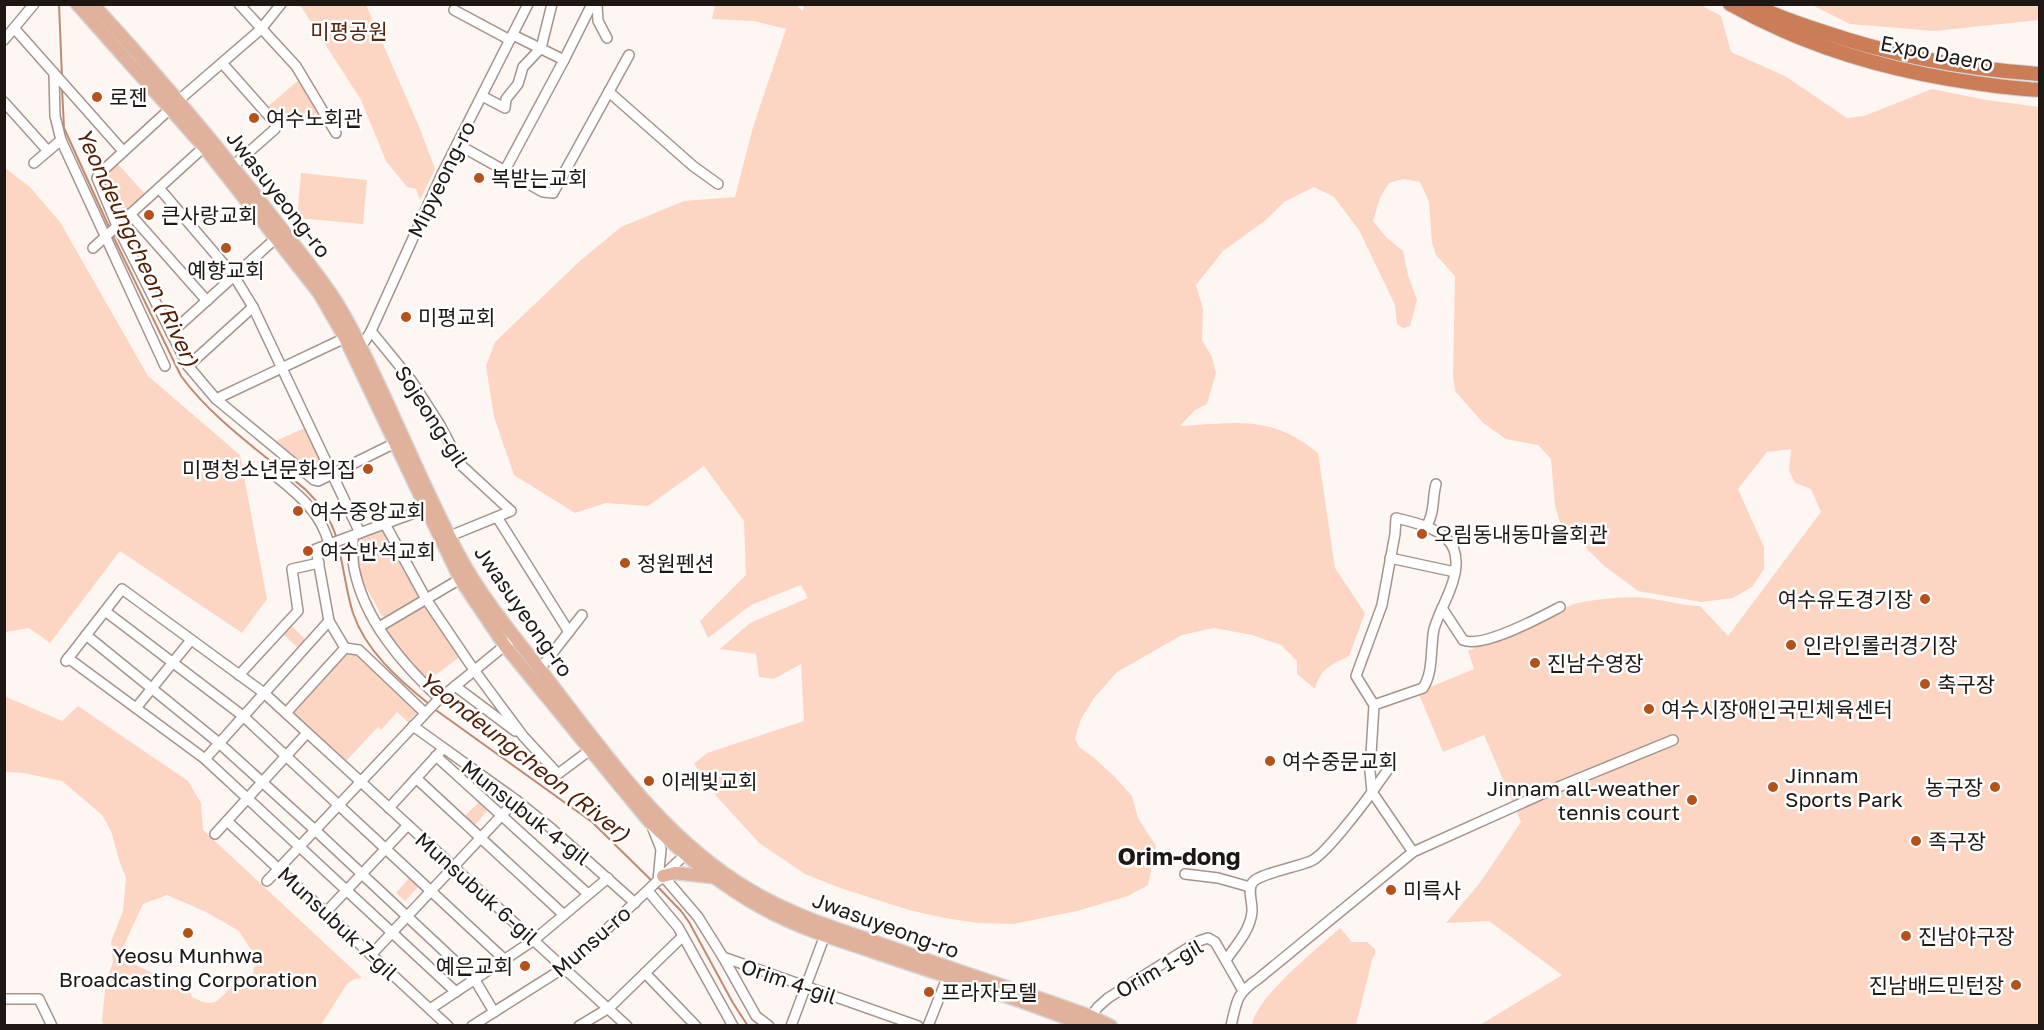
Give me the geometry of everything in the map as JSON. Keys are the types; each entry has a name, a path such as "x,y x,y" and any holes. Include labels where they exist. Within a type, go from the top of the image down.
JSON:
{"highway":[{"name":"Expo Daero","path":"1730,4 1772,26 1869,62 1919,74 2040,90"},
{"name":"Expo Daero","path":"1751,4 1794,23 1847,40 1917,58 1959,66 2040,74"}],"main road":[{"name":"Jwasuyeong-ro","path":"77,4 98,18 234,166 319,277 488,612"},
{"name":"Jwasuyeong-ro","path":"93,4 98,18"},
{"name":"Jwasuyeong-ro","path":"175,104 204,147 275,239 333,306 345,338 356,347 394,443 460,579 488,612 590,750 647,819 760,907 786,920 947,978 1046,1005"},
{"name":"Jwasuyeong-ro","path":"510,642 540,669 628,782 689,851"},
{"name":"Jwasuyeong-ro","path":"713,872 805,917 955,970 1086,1023 1111,1026"},
{"path":"660,879 680,873 713,872"}],"street":[{"path":"4,40 34,4"},
{"path":"239,4 296,66 336,133"},
{"path":"281,4 261,29 123,151 97,178 117,226 188,366 216,399 312,480 332,474 394,443"},
{"name":"Mipyeong-ro","path":"356,347 371,331 432,195 528,4"},
{"path":"482,96 505,108 506,99 518,84 522,67 541,48 552,4"},
{"path":"505,170 592,4"},
{"path":"597,4 606,33"},
{"path":"454,10 564,60"},
{"path":"14,28 123,151"},
{"path":"457,144 543,192 551,194 555,192 629,55"},
{"path":"222,63 274,120 275,129 234,166"},
{"path":"54,72 55,116 61,140 165,366"},
{"path":"609,92 693,166 718,184"},
{"path":"4,102 48,151"},
{"path":"34,163 61,140"},
{"path":"93,248 204,147"},
{"path":"159,188 234,276 253,307 332,474 353,536 354,570 361,591 379,627 402,661 438,700"},
{"path":"130,214 207,301"},
{"path":"171,333 275,239"},
{"path":"188,366 253,307"},
{"name":"Sojeong-gil","path":"371,331 411,380 440,425 459,462 511,511 497,517"},
{"path":"216,399 345,338"},
{"path":"273,473 311,508 326,531 330,544"},
{"path":"1428,525 1434,513 1432,501 1436,484"},
{"path":"345,648 329,621 316,549 425,509"},
{"path":"450,536 497,517 569,632"},
{"path":"1374,705 1423,688 1428,675 1434,630 1455,572 1457,559 1454,547 1428,525 1396,518 1382,605 1356,673 1357,679 1374,705 1370,771 1372,792 1413,852"},
{"path":"385,524 426,598 474,670 523,736 557,774 590,750"},
{"path":"1390,558 1455,572"},
{"path":"239,675 298,611 291,570 319,563"},
{"path":"379,627 460,579"},
{"name":"Munsubuk 6-gil","path":"136,708 67,659 122,589 264,693 627,1026"},
{"path":"1442,608 1463,640 1472,642 1508,632 1560,607"},
{"path":"105,611 243,717 505,960"},
{"path":"540,669 582,615"},
{"path":"205,759 329,621"},
{"path":"86,635 219,743 315,830 475,980 494,1012"},
{"path":"191,640 136,708 205,759 456,992"},
{"path":"267,881 438,700 510,642"},
{"path":"286,713 345,648"},
{"path":"345,648 359,650 425,713"},
{"path":"454,686 523,736"},
{"name":"Munsubuk 4-gil","path":"413,726 516,801 635,903"},
{"path":"216,834 307,733"},
{"path":"1231,1026 1236,1003 1242,990 1413,852 1551,790 1673,740"},
{"path":"389,808 444,748"},
{"path":"436,756 588,894"},
{"path":"1226,960 1248,927 1252,912 1250,887 1253,881 1262,875 1280,872 1315,859 1354,817 1387,771"},
{"path":"416,778 564,915"},
{"path":"371,955 516,801"},
{"path":"647,819 662,849 660,879"},
{"name":"Munsubuk 7-gil","path":"227,821 448,1026"},
{"path":"326,912 408,825"},
{"path":"660,879 689,851"},
{"path":"1185,874 1218,878 1250,887"},
{"path":"430,1009 534,940 608,878"},
{"name":"Munsu-ro","path":"472,1026 565,968 660,879"},
{"name":"Orim 4-gil","path":"660,879 698,917 723,957 918,1026"},
{"path":"648,891 675,922 733,1026"},
{"path":"791,1026 825,935"},
{"path":"579,1026 609,1008 682,937"},
{"name":"Orim 1-gil","path":"1086,1023 1102,1002 1199,941 1208,938 1214,940 1242,990"},
{"path":"723,957 756,1016 769,1026"},
{"path":"645,973 696,1026"},
{"path":"928,1026 947,978"},
{"path":"4,999 39,999 52,1026"}],"green space":[{"path":"804,4 1701,5 1721,16 1731,52 1785,76 1847,118 1864,116 1932,89 1986,100 2039,107 2039,1025 1480,1025 1562,975 1489,921 1446,923 1479,884 1521,822 1484,735 1443,752 1418,692 1474,669 1468,651 1583,602 1634,597 1700,606 1728,636 1821,512 1811,489 1795,483 1789,471 1791,449 1767,452 1738,489 1764,547 1764,569 1752,587 1733,598 1701,602 1638,591 1603,565 1560,522 1555,506 1551,459 1538,445 1506,439 1483,423 1455,391 1453,376 1455,276 1436,255 1432,243 1429,202 1420,182 1403,179 1389,183 1380,198 1373,221 1386,237 1403,251 1417,300 1410,326 1403,328 1397,324 1395,305 1359,230 1334,197 1314,187 1284,202 1266,220 1223,251 1196,285 1203,309 1202,340 1212,357 1216,373 1207,404 1195,410 1180,426 1236,423 1268,427 1284,432 1318,453 1335,568 1365,613 1349,656 1323,672 1315,689 1297,674 1297,661 1281,645 1252,635 1214,628 1182,635 1117,672 1094,698 1081,719 1075,738 1079,747 1115,777 1132,796 1138,818 1156,846 1148,885 1128,896 1077,911 1013,924 978,923 909,910 840,888 805,874 759,843 718,798 694,764 707,753 804,721 801,664 774,679 759,677 756,654 720,649 750,623 808,598 801,585 751,605 708,638 700,621 746,575 744,521 704,466 648,506 606,503 575,513 514,475 494,417 486,366 495,342 581,260 621,227 684,201 735,197 753,127 786,29 754,21 712,19 715,5 796,5 803,11"},
{"name":"미평공원","path":"300,5 366,5 435,169 420,200 416,189 407,187 386,161 361,100"},
{"path":"1812,5 2039,5 2039,20 1934,31 1850,24"},
{"path":"300,79 321,112 303,124 286,122 282,126 266,108"},
{"path":"117,163 147,196 120,218 116,218 100,179"},
{"path":"5,168 30,187 60,222 148,376 240,455 267,599 242,633 120,551 50,643 29,628 5,632"},
{"path":"301,173 367,180 363,224 297,218"},
{"path":"307,427 327,472 317,477 271,443"},
{"path":"381,529 385,530 420,597 388,618 382,616 357,571 358,539"},
{"path":"423,603 428,604 461,656 426,682 407,663 385,630 387,626"},
{"path":"290,624 306,640 298,648 282,633"},
{"path":"343,654 358,654 419,710 408,722 397,712 381,730 378,727 346,761 294,713 294,709"},
{"path":"4,696 62,721 78,706 188,781 201,803 203,830 362,978 354,979 347,984 321,1025 104,1025 102,1021 106,981 113,962 111,942 123,911 126,878 111,831 102,815 62,781 23,773 5,772","holes":["167,895 206,912 239,931 262,962 254,967 251,986 232,986 218,1000 205,1002 119,956 143,904"]},
{"path":"479,802 488,810 475,825 465,816"},
{"path":"410,877 419,886 405,901 396,893"},
{"path":"1340,928 1352,942 1367,942 1375,949 1356,1025 1252,1025 1264,1001 1275,988"}],"waterway":[{"name":"Yeondeungcheon (River)","path":"59,4 62,77"},
{"name":"Yeondeungcheon (River)","path":"62,88 64,128 110,229"},
{"name":"Yeondeungcheon (River)","path":"112,234 181,376 224,422 311,495 329,519 337,540"},
{"name":"Yeondeungcheon (River)","path":"338,545 358,627 384,663 429,704"},
{"name":"Yeondeungcheon (River)","path":"433,708 592,822 652,881"},
{"name":"Yeondeungcheon (River)","path":"656,885 689,922 748,1026"}],"place":[{"name":"로젠","path":"97,97"},
{"name":"여수노회관","path":"254,118"},
{"name":"복받는교회","path":"479,178"},
{"name":"큰사랑교회","path":"149,215"},
{"name":"예향교회","path":"226,248"},
{"name":"미평교회","path":"406,317"},
{"name":"미평청소년문화의집","path":"368,469"},
{"name":"여수중앙교회","path":"298,511"},
{"name":"오림동내동마을회관","path":"1422,534"},
{"name":"여수반석교회","path":"308,551"},
{"name":"정원펜션","path":"625,563"},
{"name":"여수유도경기장","path":"1925,599"},
{"name":"인라인롤러경기장","path":"1791,645"},
{"name":"진남수영장","path":"1535,663"},
{"name":"축구장","path":"1925,684"},
{"name":"여수시장애인국민체육센터","path":"1649,709"},
{"name":"여수중문교회","path":"1270,761"},
{"name":"이레빛교회","path":"649,781"},
{"name":"Jinnam Sports Park","path":"1773,787"},
{"name":"농구장","path":"1995,787"},
{"name":"Jinnam all-weather tennis court","path":"1692,800"},
{"name":"족구장","path":"1916,841"},
{"name":"미륵사","path":"1391,890"},
{"name":"Yeosu Munhwa Broadcasting Corporation","path":"188,933"},
{"name":"진남야구장","path":"1906,936"},
{"name":"예은교회","path":"525,966"},
{"name":"진남배드민턴장","path":"2016,985"},
{"name":"프라자모텔","path":"929,992"}],"district":[{"name":"Orim-dong","path":"1179,855"}]}
